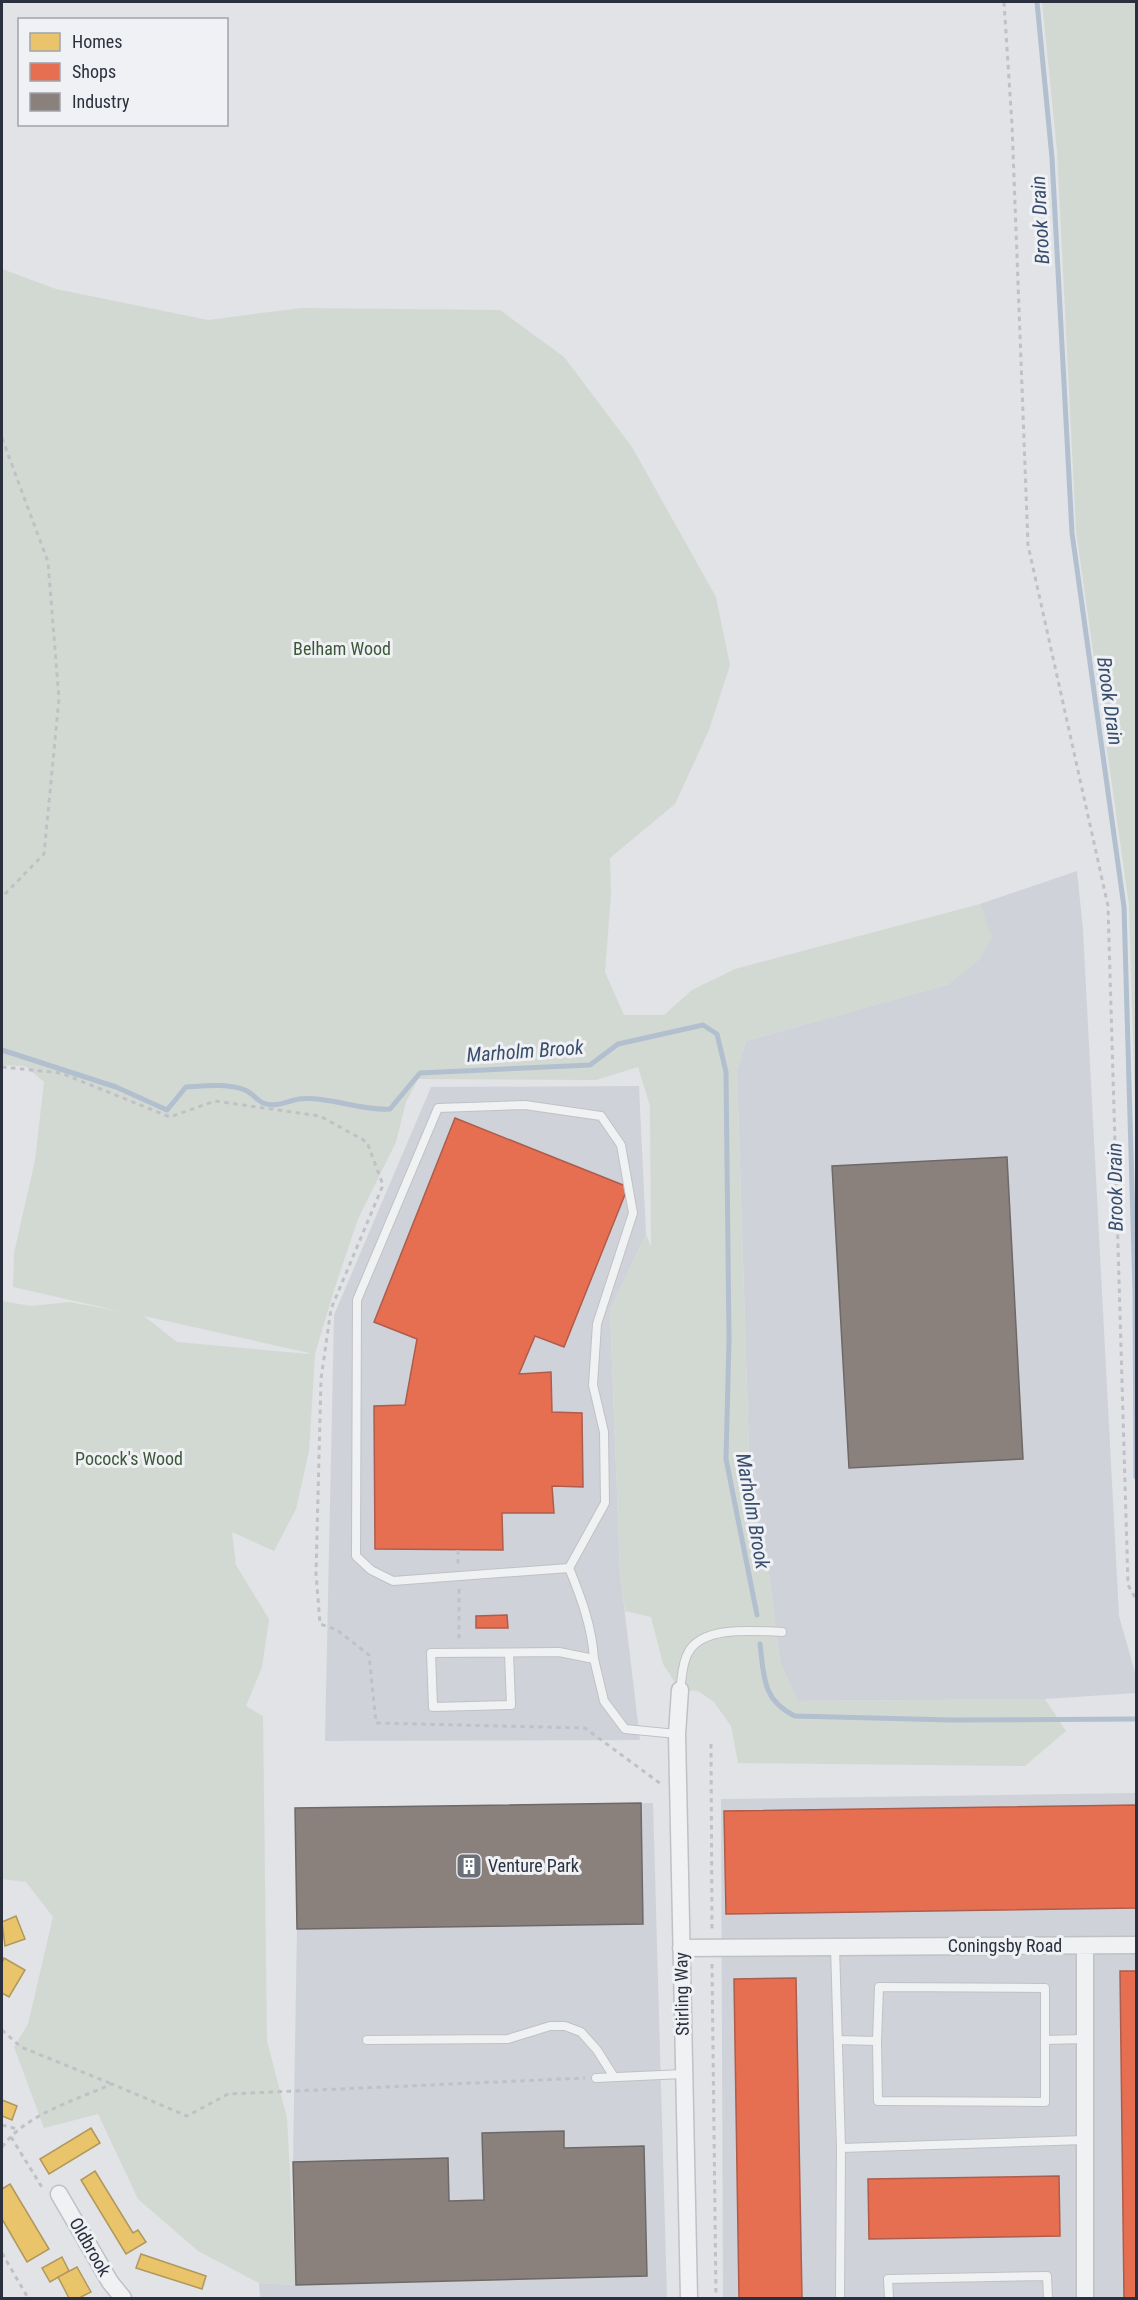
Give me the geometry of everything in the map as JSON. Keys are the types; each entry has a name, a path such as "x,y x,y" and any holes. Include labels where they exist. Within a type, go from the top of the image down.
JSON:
{"street":[{"name":"Stirling Way","path":"680,1690 677,1734 689,2298"},
{"path":"1085,1946 1137,1945"},
{"name":"Coningsby Road","path":"681,1948 1085,1946 1085,2298"},
{"name":"Oldbrook","path":"59,2194 110,2282 123,2298"}],"lane":[{"path":"569,1568 393,1581 371,1570 356,1556 357,1300 438,1108 525,1105 601,1116 621,1145 633,1213 597,1324 593,1384 604,1432 605,1503 569,1568 587,1620 604,1701 625,1729 677,1734"},
{"path":"680,1690 688,1652 706,1637 737,1630 782,1632"},
{"path":"509,1653 511,1706 433,1707 431,1653 559,1652 594,1659"},
{"path":"835,1947 841,2148 840,2298"},
{"path":"879,1987 1045,1988 1045,2102 878,2101 877,2041 879,1987"},
{"path":"367,2040 508,2039 550,2026 565,2026 581,2032 597,2050 614,2077"},
{"path":"1045,2040 1084,2039"},
{"path":"838,2040 877,2041"},
{"path":"596,2078 683,2074"},
{"path":"841,2148 1084,2140"},
{"path":"889,2298 888,2279 1047,2276 1048,2298"}],"path":[{"path":"1004,2 1012,125 1028,545 1108,906 1128,1585 1137,1599"},
{"path":"2,438 48,562 59,699 44,854 2,897"},
{"path":"458,1550 458,1653"},
{"path":"711,1744 712,1928"},
{"path":"712,1986 716,2298"},
{"path":"2,2030 21,2047 187,2116 228,2094 596,2078"},
{"path":"2,2147 18,2129 53,2110 112,2084"},
{"path":"2,2125 18,2129"},
{"path":"11,2137 41,2188 59,2194"},
{"path":"2,2253 28,2298"}],"shaded area":[{"path":"1077,871 1083,930 1119,1616 1136,1676 1136,1693 1045,1699 797,1701 780,1662 770,1581 750,1484 737,1071 746,1041 949,984 984,917 980,904"},
{"path":"639,1086 646,1234 610,1310 620,1572 640,1740 325,1741 334,1315 431,1087"},
{"path":"1136,1793 1136,2298 723,2298 721,1799"},
{"path":"653,1803 667,2298 260,2298 259,2283 296,2285 293,2162 297,1929 295,1808"}],"green space":[{"path":"1042,2 1136,2 1136,1146 1129,905 1076,531 1057,151"},
{"name":"Belham Wood","path":"2,269 56,289 208,320 301,308 500,310 564,357 632,447 716,597 730,665 709,730 675,804 610,858 611,894 605,972 624,1015 664,1015 692,990 735,969 980,904 992,938 979,960 949,984 746,1041 737,1071 750,1484 770,1581 780,1662 797,1701 1045,1699 1066,1731 1025,1766 738,1763 731,1726 714,1702 698,1691 680,1690 663,1664 651,1617 625,1611 620,1572 610,1310 646,1234 651,1247 650,1106 638,1067 596,1080 418,1079 406,1102 396,1142 358,1219 315,1354 309,1451 296,1509 274,1551 232,1532 236,1565 269,1619 262,1667 246,1706 263,1716 267,2041 287,2118 296,2285 259,2283 198,2251 138,2199 98,2114 44,2128 14,2047 28,2024 53,1917 26,1882 2,1879 2,1301 31,1306 69,1302 119,1311 13,1287 14,1253 35,1160 44,1082 25,1066 2,1065","holes":["144,1316 309,1353 177,1342"]}],"building: Homes":[{"path":"16,1916 25,1939 5,1946 2,1922"},
{"path":"4,1958 25,1970 9,1997 2,1993"},
{"path":"2,2100 17,2106 12,2120 2,2116"},
{"path":"91,2128 100,2143 49,2174 40,2159"},
{"path":"95,2171 133,2233 138,2230 146,2242 126,2254 81,2180"},
{"path":"10,2184 49,2249 27,2262 2,2219 2,2189"},
{"path":"141,2254 206,2276 202,2289 136,2268"},
{"path":"62,2257 69,2271 50,2282 42,2268"},
{"path":"77,2267 91,2292 79,2298 69,2298 58,2277"}],"building: Shops":[{"path":"455,1118 628,1187 564,1347 535,1336 519,1374 551,1372 552,1412 582,1413 583,1487 552,1486 554,1513 502,1513 503,1550 375,1549 374,1406 405,1405 417,1339 374,1322"},
{"path":"507,1615 508,1628 476,1628 476,1616"},
{"path":"1136,1805 1136,1908 726,1914 724,1811"},
{"path":"1120,1971 1136,1971 1136,2298 1124,2298"},
{"path":"796,1978 802,2298 739,2298 734,1979"},
{"path":"1059,2176 1060,2236 869,2239 868,2179"}],"building: Industry":[{"path":"1007,1157 1023,1459 849,1468 832,1166"},
{"name":"Venture Park","path":"641,1803 643,1924 297,1929 295,1808"},
{"path":"564,2131 564,2148 644,2146 647,2276 296,2285 293,2162 448,2158 449,2201 484,2200 482,2133"}],"waterway":[{"name":"Brook Drain","path":"1037,2 1052,158 1072,533 1124,907 1135,1291 1136,1477"},
{"name":"Marholm Brook","path":"2,1050 116,1087 167,1110 186,1087 216,1086 230,1086 245,1090 261,1102 268,1104 311,1099 367,1108 390,1109 420,1073 590,1065 618,1044 703,1025 717,1034 726,1072 729,1340 726,1459 757,1615"},
{"name":"Marholm Brook","path":"760,1644 764,1677 770,1695 784,1710 795,1716 951,1720 1136,1719"}],"place":[{"name":"Venture Park","path":"469,1866"}],"park label":[{"name":"Pocock's Wood","path":"129,1459"}]}
